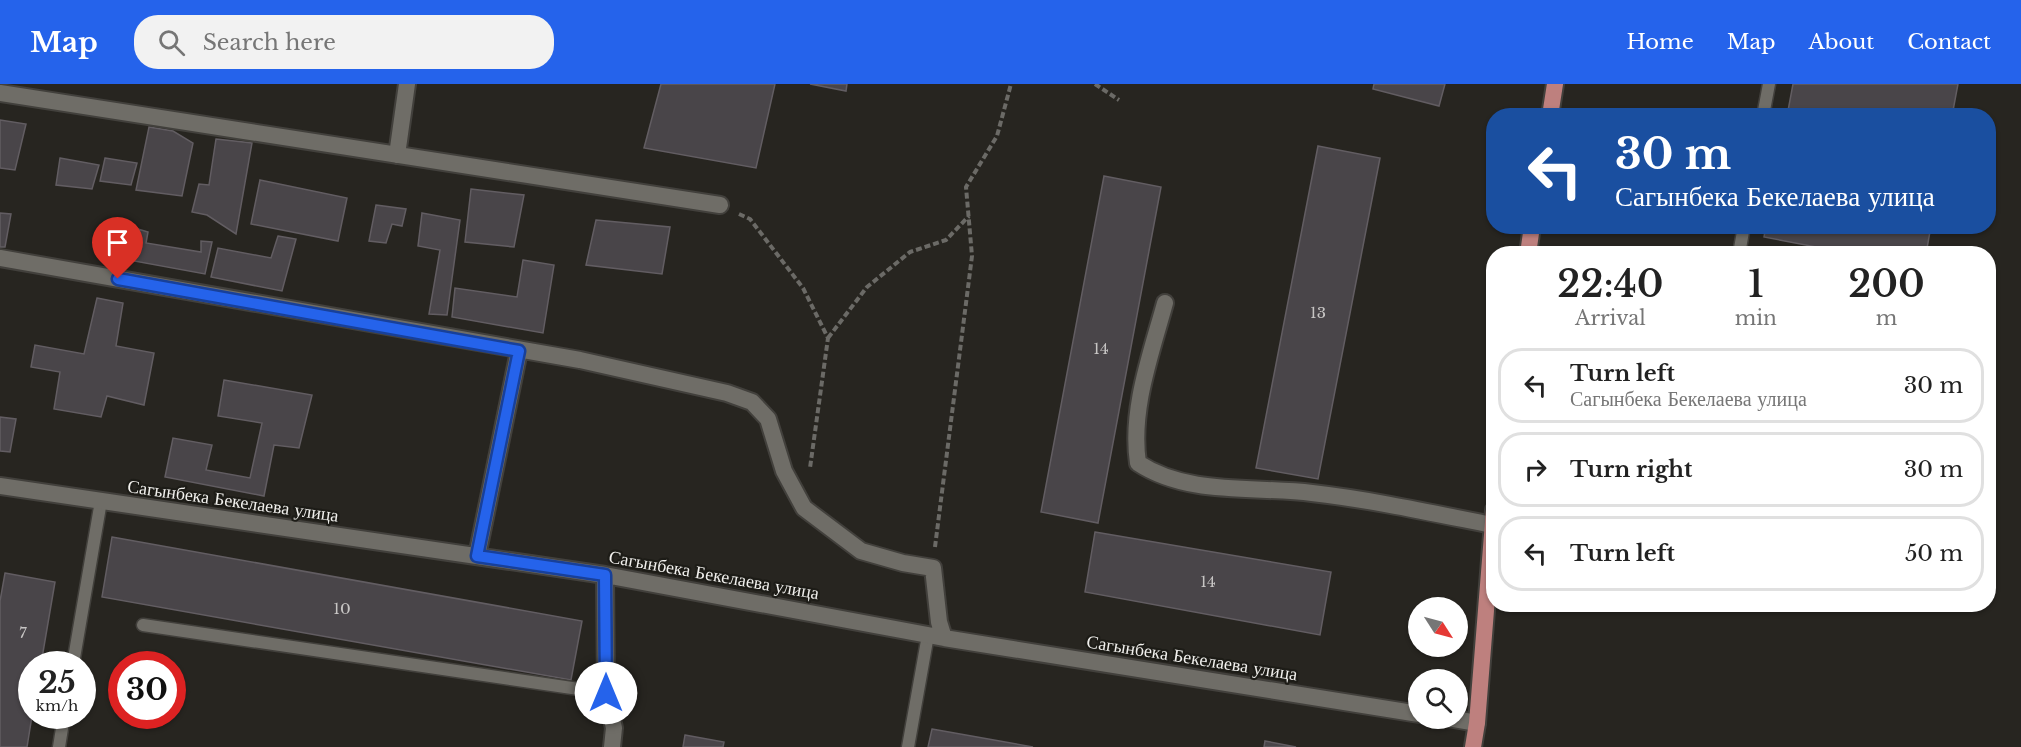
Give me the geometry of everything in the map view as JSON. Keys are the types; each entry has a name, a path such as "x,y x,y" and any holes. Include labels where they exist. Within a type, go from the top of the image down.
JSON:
{"main road":[{"path":"1551,108 1555,84"},
{"path":"1473,747 1486,608"}],"street":[{"path":"397,155 407,84"},
{"path":"0,93 720,205"},
{"path":"0,258 580,360 727,393 752,402 768,419 784,471 804,508 861,551 903,563 933,568 939,622 936,636"},
{"path":"1165,303 1142,387 1135,442 1138,463 1172,480 1310,492 1486,517"},
{"path":"477,556 519,351"},
{"name":"Сагынбека Бекелаева улица","path":"0,486 605,575 936,636 1408,712"},
{"path":"605,575 606,693 614,728 612,747"},
{"path":"1468,721 1477,723"}],"lane":[{"path":"1764,108 1769,84"},
{"path":"75,651 101,501"},
{"path":"143,625 606,693"},
{"path":"908,747 936,636"},
{"path":"59,747 62,729"}],"path":[{"path":"933,568 972,256 966,188 997,136 1011,84"},
{"path":"1095,84 1119,100"},
{"path":"720,205 750,219 803,288 828,338"},
{"path":"804,508 828,338 867,287 910,252 946,240 969,216"}],"building":[{"path":"661,84 775,84 756,168 644,148"},
{"path":"810,84 847,84 846,91"},
{"path":"1374,84 1445,84 1439,106 1373,89"},
{"path":"1793,84 1958,84 1954,108 1788,108"},
{"path":"0,120 26,124 15,170 0,168"},
{"path":"149,127 173,131 193,143 182,196 136,190"},
{"path":"216,139 252,143 236,234 207,215 192,212 199,184 209,185"},
{"path":"1318,146 1380,158 1318,479 1256,468"},
{"path":"60,158 99,165 92,189 56,185"},
{"path":"105,158 137,163 131,185 100,181"},
{"path":"1104,176 1161,187 1098,523 1041,512"},
{"path":"260,180 347,198 338,241 251,224"},
{"path":"471,189 524,195 514,247 465,242"},
{"path":"376,205 406,209 402,226 392,224 386,243 369,241"},
{"path":"0,213 11,214 5,247 0,247"},
{"path":"422,213 460,220 447,315 429,314 440,250 418,246"},
{"path":"596,220 670,227 662,274 586,265"},
{"path":"138,229 148,232 146,243 201,252 201,241 212,242 205,274 134,261"},
{"path":"1765,234 1930,234 1927,246 1811,246 1764,237"},
{"path":"278,236 296,239 282,291 211,277 218,248 271,258"},
{"path":"523,260 554,265 543,333 452,317 455,288 517,297"},
{"path":"97,298 123,303 116,346 154,353 144,405 107,396 101,417 54,409 60,372 31,367 35,345 84,354"},
{"path":"224,380 312,395 299,448 274,445 264,496 165,477 173,438 212,445 206,470 250,478 262,423 218,416"},
{"path":"0,417 16,419 10,452 0,451"},
{"path":"1095,532 1331,572 1320,635 1085,592"},
{"path":"112,537 582,621 571,680 102,597"},
{"path":"5,573 55,582 43,651 18,651 18,729 30,729 27,747 0,747 0,601"},
{"path":"932,729 1033,747 928,747"},
{"path":"685,735 724,742 723,747 683,747"},
{"path":"1265,741 1296,747 1264,747"}],"route":[{"path":"118,279 519,351 477,556 605,575 606,693"}]}
